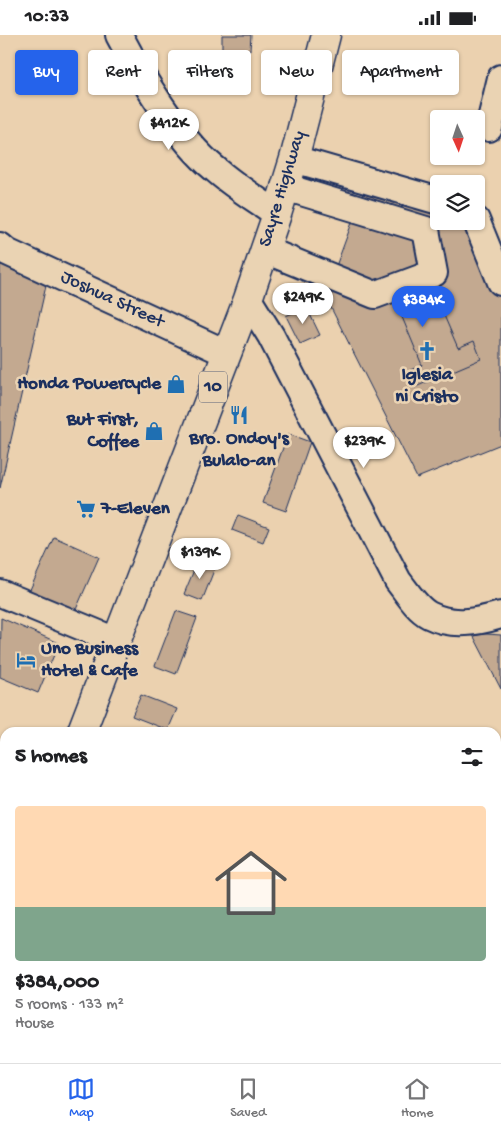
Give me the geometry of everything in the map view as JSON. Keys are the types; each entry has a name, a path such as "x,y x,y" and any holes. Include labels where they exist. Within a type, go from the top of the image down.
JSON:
{"highway":[{"name":"Sayre Highway","path":"83,727 248,299 278,214 326,35"}],"street":[{"path":"119,35 156,98 197,153 214,169 278,214"},
{"path":"489,128 501,77"},
{"path":"294,159 430,198"},
{"path":"265,250 375,295 434,273 426,230 285,187"},
{"path":"480,230 501,282"},
{"name":"Joshua Street","path":"0,246 6,252 226,353"},
{"path":"248,299 271,335 398,581 415,602 429,615 454,623 482,620 501,615"},
{"path":"0,593 116,641"}],"building":[{"path":"222,35 251,35 250,50 222,49"},
{"name":"Iglesia ni Cristo","path":"364,190 430,207 430,230 472,230 501,297 501,444 417,478 325,296"},
{"path":"0,258 48,277 0,488"},
{"path":"433,290 458,348 474,341 481,359 413,388 406,372 422,365 397,305"},
{"path":"306,306 320,335 300,344 286,316"},
{"path":"288,434 310,442 286,511 263,503"},
{"path":"238,515 269,527 263,542 232,530"},
{"path":"54,537 99,557 74,614 28,594"},
{"path":"199,558 216,565 202,601 184,594"},
{"path":"176,611 197,618 176,674 155,666"},
{"name":"Uno Business Hotel & Cafe","path":"1,618 59,643 38,693 0,677"},
{"path":"472,633 501,635 501,689"},
{"path":"141,695 177,709 169,727 160,727 132,716"}],"place":[{"name":"Iglesia ni Cristo","path":"427,351"},
{"name":"Honda Powercycle","path":"176,384"},
{"name":"Bro. Ondoy's Bulalo-an","path":"239,415"},
{"name":"But First, Coffee","path":"154,431"},
{"name":"7-Eleven","path":"86,509"},
{"name":"Uno Business Hotel & Cafe","path":"26,660"}]}
